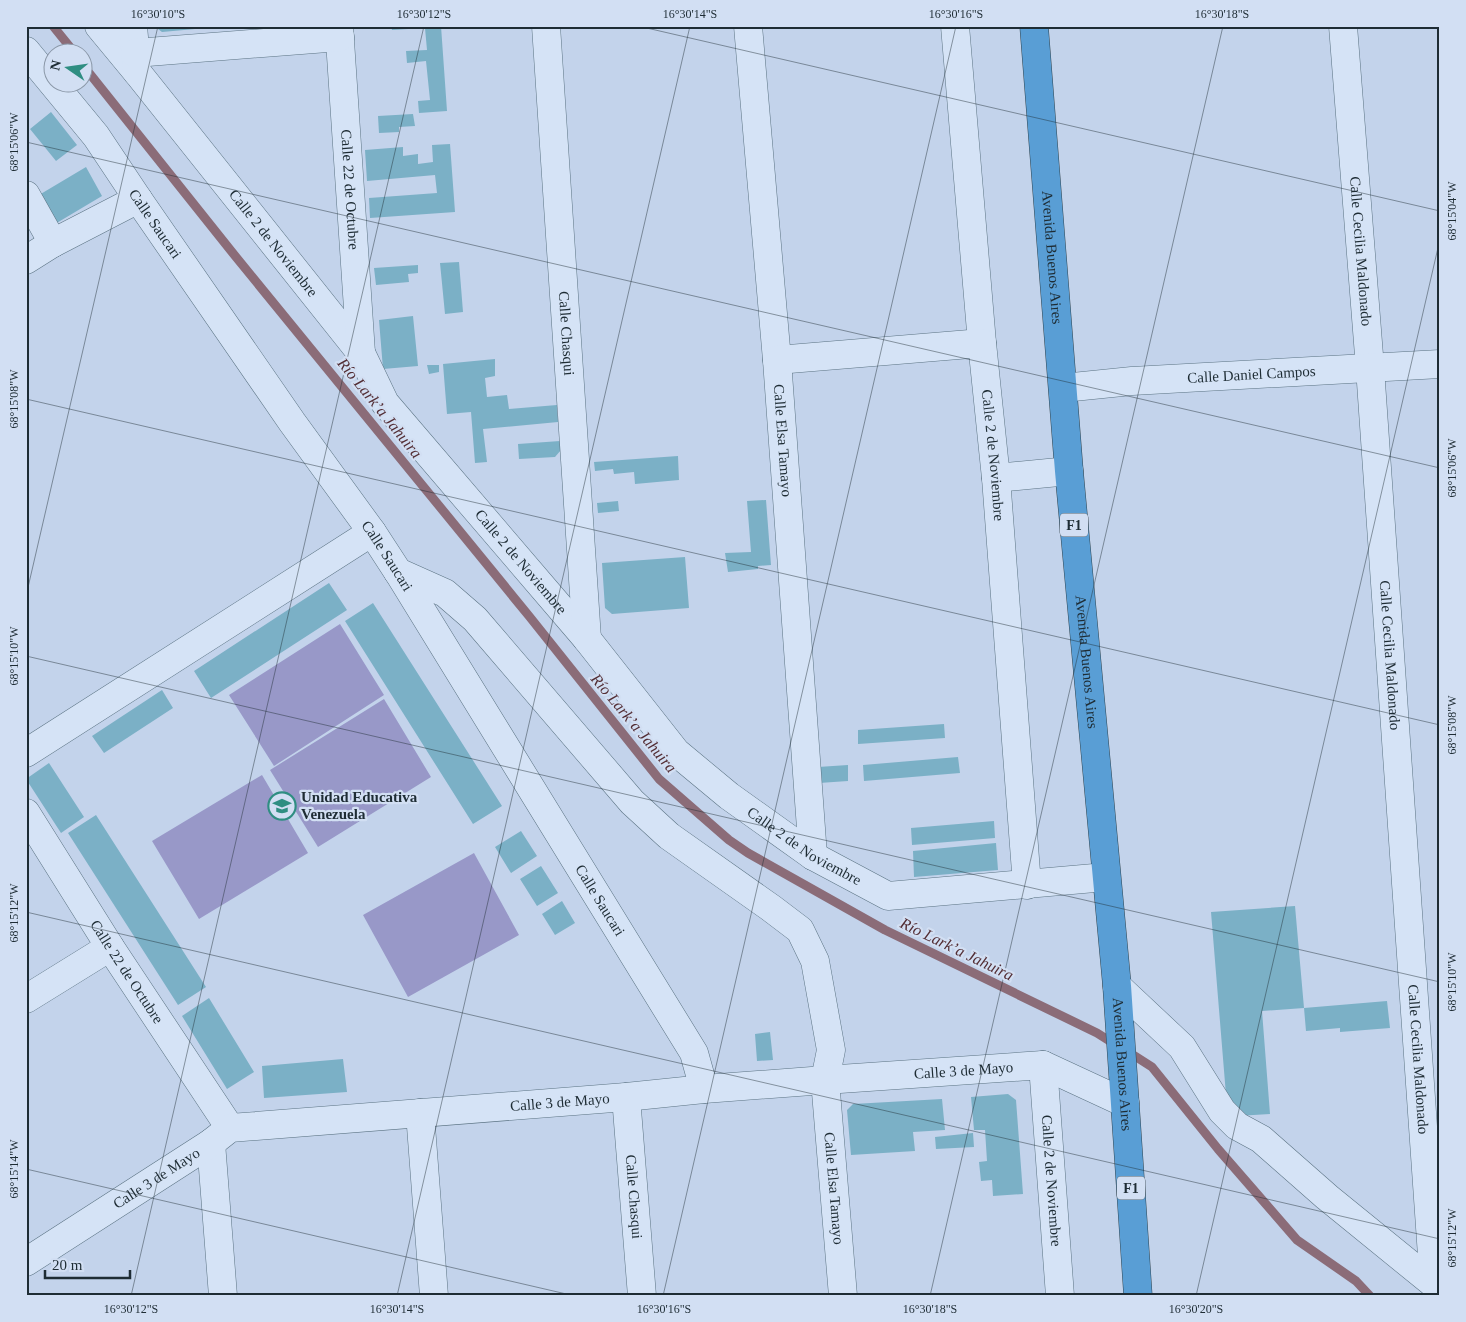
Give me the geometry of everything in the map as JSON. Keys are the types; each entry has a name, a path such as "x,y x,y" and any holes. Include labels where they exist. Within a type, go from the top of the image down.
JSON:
{"highway":[{"name":"Avenida Buenos Aires","path":"1034,26 1069,470 1116,986 1138,1296"}],"street":[{"name":"Calle 2 de Noviembre","path":"99,26 136,62 361,353 385,403 587,639 676,752 728,796 813,856 888,896 1106,877"},
{"path":"133,26 136,62 340,31"},
{"name":"Calle Chasqui","path":"546,26 587,639"},
{"name":"Calle Elsa Tamayo","path":"748,26 777,360 813,856"},
{"name":"Calle 2 de Noviembre","path":"955,26 982,343 996,478 1027,885"},
{"name":"Calle Cecilia Maldonado","path":"1343,26 1370,368 1437,1288"},
{"name":"Calle 22 de Octubre","path":"340,31 361,353"},
{"name":"Calle Saucari","path":"26,52 96,136 292,422 372,532 694,1053 704,1089"},
{"path":"26,195 53,244"},
{"path":"26,260 138,199"},
{"path":"777,360 982,343"},
{"name":"Calle Daniel Campos","path":"1063,388 1132,381 1440,364"},
{"path":"996,478 1069,470"},
{"path":"26,753 372,532"},
{"name":"Calle Elsa Tamayo","path":"398,572 445,593 475,619 632,802 669,836 800,930 814,962 831,1050 825,1080 843,1296"},
{"name":"Calle 22 de Octubre","path":"26,813 110,947 220,1136"},
{"path":"26,1000 110,947"},
{"path":"1116,986 1182,1047 1222,1111 1237,1126 1261,1139 1327,1197 1437,1288"},
{"name":"Calle 2 de Noviembre","path":"1043,1065 1060,1296"},
{"name":"Calle 3 de Mayo","path":"26,1262 220,1136 420,1114 704,1089 1043,1065 1124,1091"},
{"name":"Calle Chasqui","path":"626,1097 642,1296"},
{"path":"420,1114 434,1296"},
{"path":"220,1136 223,1296"}],"shaded area":[{"path":"340,624 384,695 274,766 229,695"},
{"path":"384,699 431,777 318,847 270,770"},
{"path":"262,775 308,853 199,919 152,841"},
{"path":"474,853 519,935 408,997 363,915"}],"building":[{"path":"154,26 206,26 206,28 162,32"},
{"path":"391,26 441,26 447,111 419,113 418,101 430,100 426,61 407,63 406,51 427,50 425,28 392,30"},
{"path":"51,112 77,145 56,161 30,129"},
{"path":"413,114 415,126 399,127 399,132 379,133 378,116"},
{"path":"450,144 455,212 370,218 369,198 437,193 435,175 367,181 365,150 403,147 403,156 418,154 418,164 433,162 432,145"},
{"path":"86,167 102,196 55,224 39,195"},
{"path":"459,262 463,312 445,314 440,263"},
{"path":"418,265 418,273 408,274 409,282 376,285 374,268"},
{"path":"413,316 418,366 383,369 379,320"},
{"path":"495,359 495,376 485,378 487,397 507,395 509,409 557,405 558,422 483,429 487,462 475,463 471,412 447,414 443,364"},
{"path":"427,365 439,365 439,372 429,374"},
{"path":"560,441 561,450 555,457 519,459 518,444"},
{"path":"678,456 679,480 635,484 634,472 614,474 613,469 595,471 594,462"},
{"path":"766,500 771,565 758,566 758,569 728,572 725,553 751,552 747,501"},
{"path":"618,501 619,511 598,513 597,503"},
{"path":"685,557 689,608 612,614 605,608 602,563"},
{"path":"329,583 347,610 211,698 194,671"},
{"path":"373,603 502,806 473,824 345,621"},
{"path":"162,690 173,708 104,753 92,736"},
{"path":"944,724 945,738 858,744 858,730"},
{"path":"958,757 960,773 864,781 863,765"},
{"path":"49,763 84,817 61,833 26,779"},
{"path":"848,765 848,781 819,783 818,767"},
{"path":"96,815 206,987 178,1005 68,833"},
{"path":"994,821 995,838 912,845 911,828"},
{"path":"521,831 537,856 511,873 495,847"},
{"path":"996,843 998,870 914,877 913,851"},
{"path":"541,866 558,893 537,906 520,879"},
{"path":"562,901 575,923 555,935 542,914"},
{"path":"1295,906 1304,1008 1262,1011 1270,1114 1237,1116 1227,1107 1211,912"},
{"path":"209,998 254,1072 227,1089 182,1016"},
{"path":"1387,1001 1390,1028 1340,1032 1340,1028 1306,1031 1304,1008"},
{"path":"770,1032 773,1060 757,1061 755,1034"},
{"path":"343,1059 347,1092 264,1098 262,1066"},
{"path":"1008,1094 1016,1100 1023,1194 993,1196 992,1180 981,1181 979,1162 987,1161 985,1130 974,1130 971,1097"},
{"path":"942,1099 945,1130 913,1132 915,1151 851,1155 847,1110 853,1104"},
{"path":"973,1133 974,1147 936,1149 935,1137"}],"waterway":[{"name":"Río Lark’a Jahuira","path":"53,26 66,42"},
{"name":"Río Lark’a Jahuira","path":"92,77 659,779 729,840 748,853 885,930 1097,1033 1116,1045"},
{"name":"Río Lark’a Jahuira","path":"1127,1051 1152,1067 1218,1149 1297,1240 1356,1281 1370,1296"}],"place":[{"name":"Unidad Educativa Venezuela","path":"282,806"}]}
